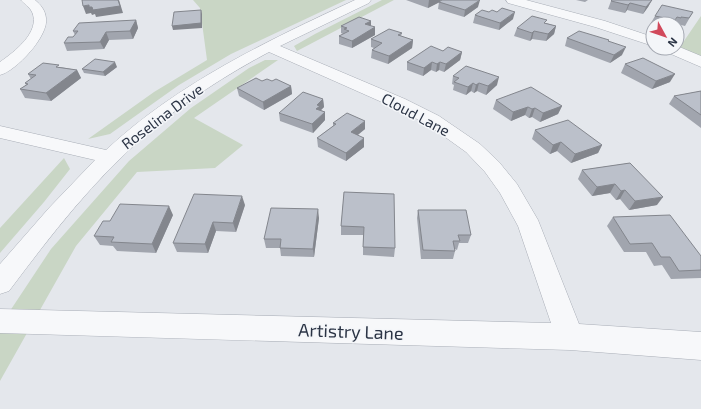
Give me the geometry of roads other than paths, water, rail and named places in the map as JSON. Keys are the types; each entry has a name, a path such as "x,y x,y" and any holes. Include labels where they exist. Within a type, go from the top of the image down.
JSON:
{"street":[{"path":"0,70 26,49 36,33 40,20 38,10 27,0"},
{"name":"Roselina Drive","path":"0,283 45,227 109,157 164,110 227,68 365,0"},
{"path":"512,0 600,24 645,39"},
{"name":"Cloud Lane","path":"269,46 426,117 453,133 473,148 492,167 509,189 530,226 570,337"},
{"path":"685,55 701,62"},
{"path":"0,132 109,157"},
{"name":"Artistry Lane","path":"0,321 570,337 701,346"}]}
